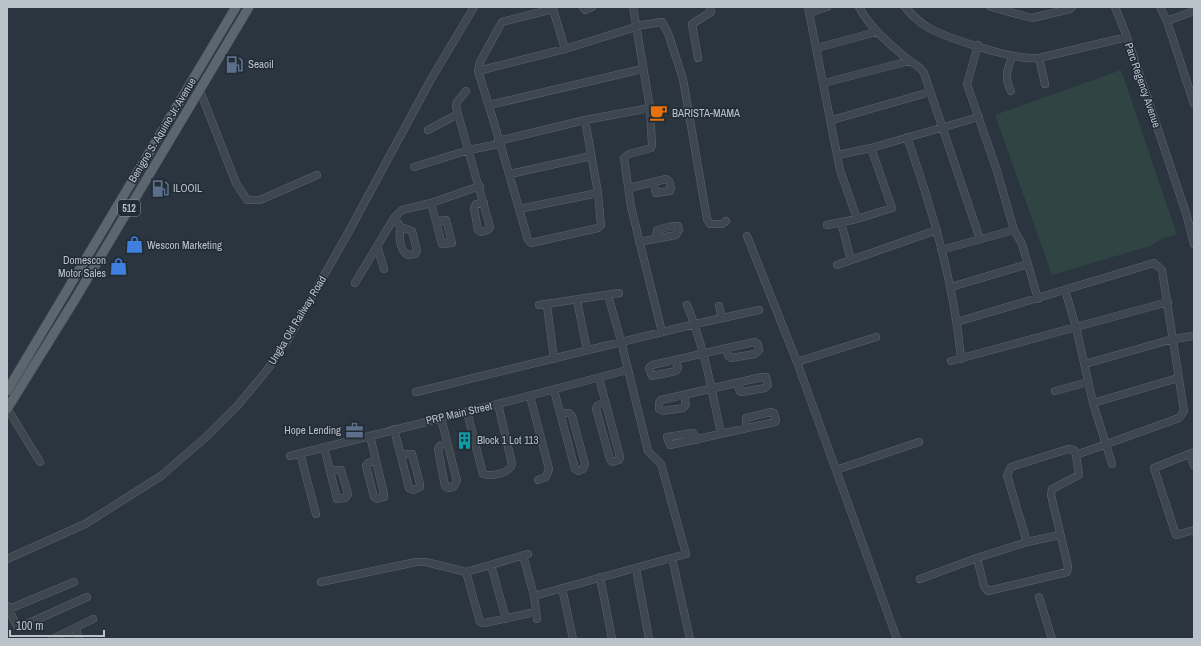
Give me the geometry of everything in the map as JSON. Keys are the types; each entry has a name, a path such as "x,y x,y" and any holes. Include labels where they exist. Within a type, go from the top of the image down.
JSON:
{"main road":[{"name":"Benigno S. Aquino Jr. Avenue","path":"7,391 236,7"},
{"name":"Benigno S. Aquino Jr. Avenue","path":"8,407 200,91 249,7"},
{"path":"176,109 185,115"}],"street":[{"name":"Ungka Old Railway Road","path":"7,560 85,524 161,476 206,437 238,405 267,370 286,341 355,220 430,81 474,7"},
{"path":"583,7 585,10 592,7"},
{"path":"633,7 642,69 650,108 651,148 629,154 624,158 639,242 662,332"},
{"path":"698,58 692,24 708,15 711,12 710,7"},
{"path":"827,7 809,10 832,120 840,170 856,219"},
{"path":"859,7 876,32 909,61 921,68 980,238"},
{"name":"Parc Regency Avenue","path":"905,7 928,27 1012,57 1030,59 1039,58 1127,37 1186,213 1194,244"},
{"path":"991,7 1032,18 1064,11 1072,7"},
{"path":"1115,7 1127,37"},
{"path":"1160,7 1167,21 1194,104"},
{"path":"565,49 554,10 502,22 480,62 478,71 510,174 528,240 531,243 598,228 601,225 602,221 598,193 585,120"},
{"path":"1167,21 1194,11"},
{"path":"478,71 565,49 653,22 660,21 664,23 683,79 707,219 710,224 715,225 726,221"},
{"path":"817,48 876,32"},
{"path":"978,45 967,84 979,117 1014,230 1022,244 1038,299"},
{"path":"1011,91 1006,82 1006,77 1012,57"},
{"path":"1039,58 1045,84"},
{"path":"824,83 909,61"},
{"path":"489,105 642,69"},
{"path":"200,91 236,183 248,200 260,200 317,175"},
{"path":"466,91 456,105 484,203"},
{"path":"832,120 930,92"},
{"path":"414,167 469,150 585,120 650,108"},
{"path":"428,130 458,114"},
{"path":"838,155 871,148 979,117"},
{"path":"907,137 937,230 940,250 951,287 958,322 960,359"},
{"path":"827,225 856,219 892,208 871,148"},
{"path":"510,174 591,156"},
{"path":"629,188 653,182"},
{"path":"355,283 394,218 402,210 431,203 480,186"},
{"path":"519,209 598,193"},
{"path":"431,203 437,221"},
{"path":"1186,213 1194,211"},
{"path":"394,218 401,227"},
{"path":"841,222 852,260"},
{"path":"837,265 937,230"},
{"path":"940,250 1014,230"},
{"path":"747,236 797,362 897,639"},
{"path":"639,242 656,238"},
{"path":"377,246 384,269"},
{"path":"958,322 1154,263 1162,270 1184,410 1179,418 1076,455"},
{"path":"951,287 1028,264"},
{"path":"1065,290 1076,327 1093,403 1112,464"},
{"path":"554,359 543,305 619,293"},
{"path":"534,596 686,554 661,464 648,451 627,370 622,341 608,294"},
{"path":"577,300 587,350"},
{"path":"950,361 1168,302"},
{"path":"687,305 695,324 703,353 721,434"},
{"path":"719,306 722,318"},
{"path":"416,392 622,341 759,310"},
{"path":"1085,364 1173,339 1194,336"},
{"path":"797,362 876,337"},
{"path":"675,360 727,348"},
{"name":"PRP Main Street","path":"290,456 554,390 627,370"},
{"path":"599,378 604,402 620,457 619,460 612,462 596,409 597,406 604,402"},
{"path":"1093,403 1178,378"},
{"path":"1055,391 1088,382"},
{"path":"684,396 737,383"},
{"path":"554,390 575,469 578,471 583,469 585,464 572,416 569,413 561,413"},
{"path":"530,396 549,470 546,477 538,480"},
{"path":"467,412 483,474 487,476 508,471 512,464 498,404"},
{"path":"8,407 40,462"},
{"path":"441,418 446,443 457,481 453,487 448,488 446,486 438,449 441,445 446,443"},
{"path":"696,440 746,428"},
{"path":"394,429 402,454 409,488 414,490 420,487 420,484 412,454 402,454"},
{"path":"370,436 384,494 384,496 377,499 374,497 366,466 368,463 375,461"},
{"path":"836,470 919,442"},
{"path":"324,447 330,470"},
{"path":"977,558 984,586 988,591 1067,572 1068,566 1060,535 1052,488 1079,475 1074,450 1068,449 1011,467 1008,471 1007,474 1027,542"},
{"path":"300,453 316,514"},
{"path":"1194,466 1192,453 1154,468 1176,535 1194,530"},
{"path":"920,580 977,558 1027,542 1060,535"},
{"path":"321,582 416,562 431,563 466,572 525,554 534,596 536,616 485,623 480,622 466,572"},
{"path":"672,558 690,639"},
{"path":"491,565 506,619"},
{"path":"636,568 649,639"},
{"path":"600,578 612,639"},
{"path":"74,582 8,607 18,628 87,597"},
{"path":"562,588 573,639"},
{"path":"1039,597 1052,639"},
{"path":"52,639 76,629 93,619"},
{"path":"76,629 78,639"}],"green space":[{"path":"1121,70 1177,235 1164,238 1150,246 1052,275 995,115"}],"place":[{"name":"Seaoil","path":"235,64"},
{"name":"BARISTA-MAMA","path":"659,113"},
{"name":"ILOOIL","path":"160,188"},
{"name":"Wescon Marketing","path":"134,245"},
{"name":"Domescon Motor Sales","path":"119,266"},
{"name":"Hope Lending","path":"354,430"},
{"name":"Block 1 Lot 113","path":"464,440"}]}
